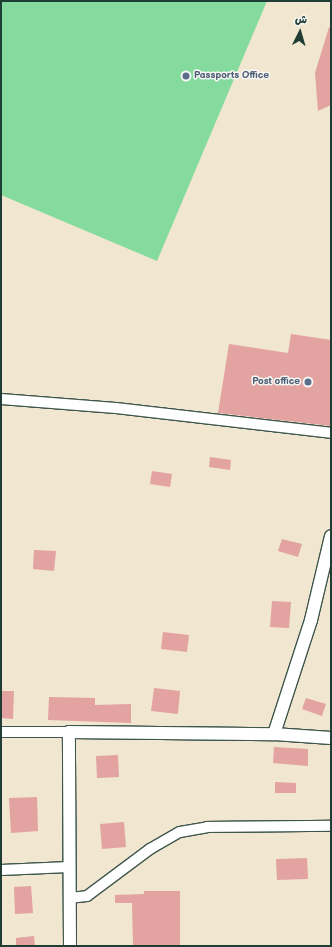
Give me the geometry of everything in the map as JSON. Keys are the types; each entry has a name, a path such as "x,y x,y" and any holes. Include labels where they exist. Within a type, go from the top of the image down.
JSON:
{"street":[{"path":"1,399 116,408 331,432"},
{"path":"274,734 312,620 331,536"},
{"path":"1,732 274,734 331,738"},
{"path":"69,732 70,946"},
{"path":"69,898 87,896 150,848 180,832 207,827 331,826"},
{"path":"1,870 69,867"}],"green space":[{"path":"1,1 267,1 157,261 1,195"}],"building":[{"path":"329,27 331,27 331,105 318,111 315,73"},
{"path":"291,334 331,340 331,426 218,413 229,344 288,353"},
{"path":"210,457 231,460 230,470 209,467"},
{"path":"152,471 172,474 170,487 150,484"},
{"path":"282,539 302,544 298,557 278,551"},
{"path":"34,550 56,551 54,571 33,569"},
{"path":"272,601 291,602 289,628 270,627"},
{"path":"163,632 189,635 187,652 161,649"},
{"path":"154,688 180,691 178,714 151,711"},
{"path":"1,691 14,691 13,719 1,718"},
{"path":"49,697 95,698 95,705 131,704 131,723 48,720"},
{"path":"306,698 326,704 322,716 302,709"},
{"path":"274,747 308,749 308,766 273,763"},
{"path":"118,755 119,777 97,778 96,756"},
{"path":"275,782 296,783 296,793 275,793"},
{"path":"37,797 38,831 11,833 9,798"},
{"path":"124,822 126,847 102,849 100,824"},
{"path":"307,858 308,879 277,880 276,859"},
{"path":"31,886 33,913 15,914 14,887"},
{"path":"144,891 180,891 180,946 133,946 132,903 115,903 115,895 144,894"},
{"path":"34,936 35,946 16,946 16,938"}],"place":[{"name":"Passports Office","path":"186,76"},
{"name":"Post office","path":"308,382"}]}
